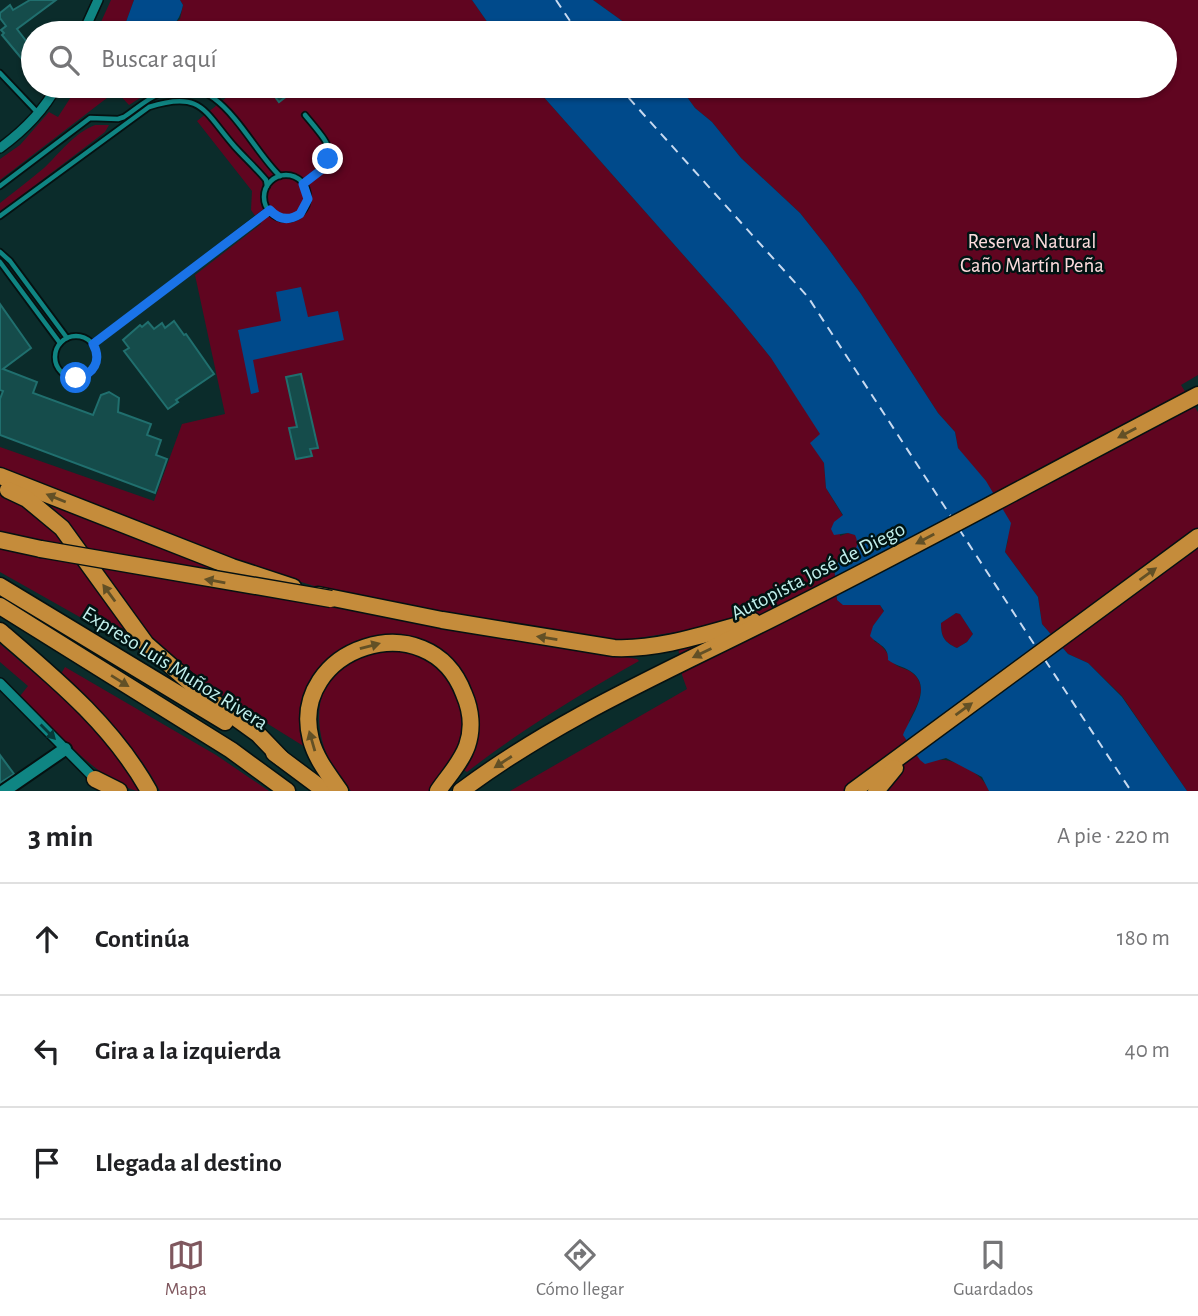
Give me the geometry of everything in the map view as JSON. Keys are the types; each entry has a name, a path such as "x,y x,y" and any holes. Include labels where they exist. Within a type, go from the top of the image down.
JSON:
{"highway":[{"name":"Autopista José de Diego","path":"461,791 546,734 611,698 789,610 1193,398"},
{"path":"0,476 232,567 331,599"},
{"path":"0,486 27,499 62,528 146,644 204,695 258,734 281,758"},
{"path":"853,791 1198,537"},
{"path":"0,540 442,620 614,648 628,649 670,643 789,610"},
{"name":"Expreso Luis Muñoz Rivera","path":"0,586 281,758 325,791"},
{"name":"Expreso Luis Muñoz Rivera","path":"0,606 231,750 287,791"},
{"path":"0,631 88,709 108,731 149,791"},
{"path":"340,791 317,755 309,732 309,708 318,686 333,666 365,646 401,642 428,653 453,674 468,706 470,729 460,760 438,791"},
{"path":"876,791 909,749"},
{"path":"95,779 119,791"}],"street":[{"path":"88,21 98,0"},
{"path":"2,144 17,135 48,98"},
{"path":"0,683 106,791"},
{"path":"4,791 65,749"}],"lane":[{"path":"0,73 21,95"},
{"path":"24,98 37,112"},
{"path":"0,186 90,118 118,119 153,98"},
{"path":"214,98 222,103 280,176"},
{"path":"0,216 149,107 178,100 198,105 209,113 266,180 265,201 275,216 286,219 300,214 308,199 303,184 293,176 280,176 267,186"},
{"path":"303,184 325,167 329,154 326,142 305,115"},
{"path":"93,344 270,210"},
{"path":"0,252 10,261 67,338"},
{"path":"10,261 1,265 60,343"},
{"path":"27,299 34,293"},
{"path":"79,336 93,344 97,355 95,366 87,375 76,378 65,374 57,365 55,354 60,343 67,338 79,336"}],"green space":[{"path":"111,0 134,0 126,21 101,21"},
{"path":"180,0 472,0 487,21 178,21 183,5"},
{"name":"Reserva Natural Caño Martín Peña","path":"593,0 1198,0 1198,375 1181,385 1198,412 1198,791 1187,791 1122,696 1088,663 1068,654 1042,624 1038,597 1005,552 1008,540 958,448 955,432 938,413 861,294 800,213 741,158 712,122 688,98 1177,98 1177,21 622,21"},
{"path":"70,98 107,98 0,180 0,159 20,145 49,112 58,117"},
{"path":"122,98 140,98 129,105"},
{"path":"226,98 545,98 733,311 771,358 821,434 811,443 824,463 826,488 843,516 840,519 840,536 848,533 856,535 858,541 852,554 834,564 837,600 844,605 880,605 884,612 873,626 874,641 896,665 911,672 920,683 920,696 909,721 937,760 951,761 967,768 981,779 989,791 510,791 687,689 682,675 676,632 620,641 472,617 314,586 246,565 0,471 0,447 154,501 182,424 225,414 195,275 261,224 251,210 252,191 197,121"},
{"path":"95,125 109,125 105,132 0,212 0,203 44,168 74,138"},
{"path":"25,490 214,569 88,551"},
{"path":"0,491 28,505 68,545 0,533"},
{"path":"0,546 83,564 140,651 0,572"},
{"path":"97,567 639,661 551,714 467,772 461,768 430,791 351,791 334,769 323,743 319,716 324,689 311,682 308,690 303,714 305,747 175,666 158,652"},
{"path":"956,613 960,614 973,634 957,648 944,638 941,623"},
{"path":"0,644 77,712 111,749 140,791 110,779 60,736 20,696 28,686 0,662"},
{"path":"65,667 216,755 269,791 160,791 128,743 61,674"}],"water":[{"path":"134,0 180,0 183,5 176,21 126,21"},
{"path":"472,0 593,0 622,21 487,21"},
{"path":"545,98 688,98 712,122 741,158 800,213 861,294 938,413 955,432 958,448 986,481 1011,523 1005,552 1038,597 1042,624 1068,654 1088,663 1122,697 1187,791 989,791 982,777 946,758 925,764 920,760 903,735 918,704 921,687 919,680 910,671 888,660 885,649 870,636 873,626 884,611 880,605 843,605 837,600 834,564 852,554 857,541 855,535 834,535 831,529 834,522 843,515 826,488 824,463 810,443 820,434 771,358 733,311","holes":["956,613 960,614 973,634 957,648 944,638 941,623"]},
{"path":"301,287 308,317 338,311 344,340 253,360 259,392 251,394 238,330 281,321 276,292"}],"building":[{"path":"30,0 56,0 28,21 21,21 21,26 17,29 21,34 21,58 2,35 4,33 1,30 6,26 0,13 10,5 13,10"},
{"path":"0,304 31,348 3,369 37,382 33,393 93,415 101,395 109,392 119,398 118,412 151,424 147,435 161,440 156,455 167,459 155,493 0,435 0,399 3,391 0,390"},
{"path":"174,321 214,374 176,400 178,402 168,409 124,351 129,348 123,340 140,325 142,327 148,322 154,329 162,323 165,328"},
{"path":"301,374 318,448 310,449 312,456 296,459 289,428 297,427 286,377"},
{"path":"0,755 14,774 0,783"}],"ferry route":[{"path":"556,0 570,21"},
{"path":"629,98 808,297 952,518"},
{"path":"959,529 1036,647"},
{"path":"1045,660 1131,791"}],"route":[{"path":"76,378 91,373 95,366 97,351 93,344 270,210 275,216 286,219 300,214 308,199 308,192 303,184 325,167 328,159"}]}
